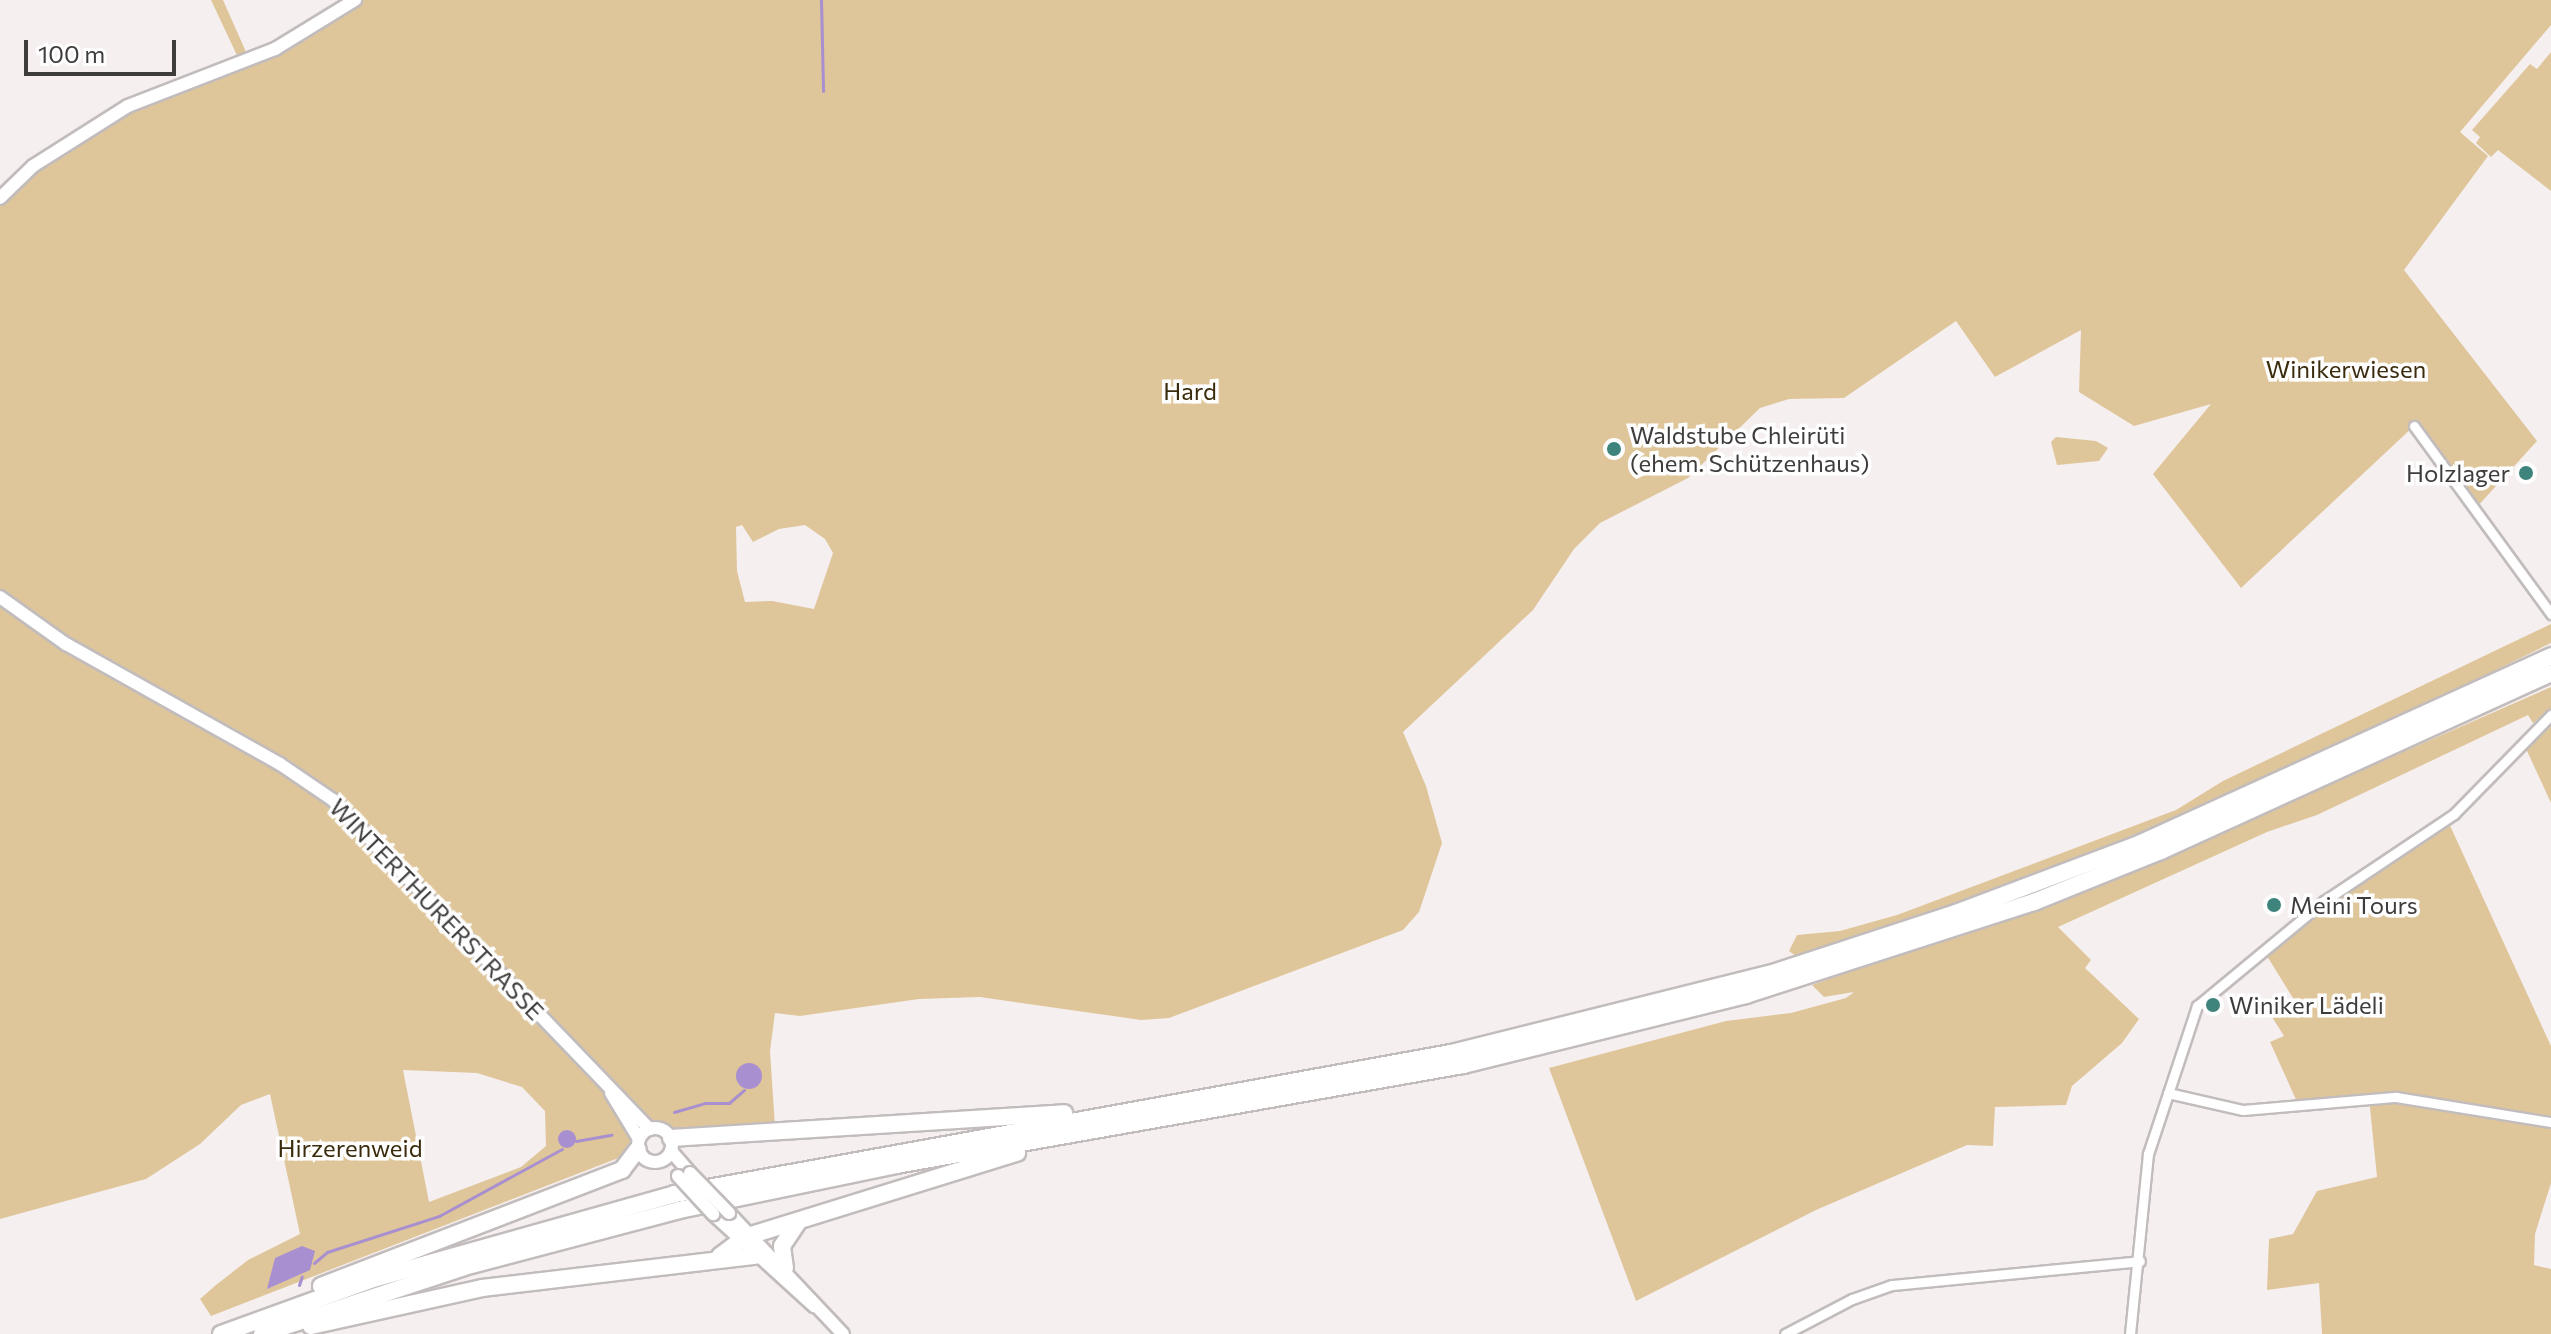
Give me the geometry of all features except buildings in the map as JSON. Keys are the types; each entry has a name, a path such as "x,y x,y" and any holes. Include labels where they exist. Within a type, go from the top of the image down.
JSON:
{"highway":[{"path":"218,1334 373,1279 675,1194 1544,1032 1882,938 2141,843 2551,656"},
{"path":"262,1334 464,1267 664,1213 1463,1065 1682,1013 1827,971 2034,902 2161,851 2551,673"},
{"path":"671,1144 1133,1110"},
{"path":"719,1257 746,1237 1089,1132"},
{"path":"218,1334 359,1269 622,1170 639,1144"},
{"path":"785,1268 782,1246 800,1220"},
{"path":"283,1334 482,1288 686,1266 719,1257 755,1256"}],"main road":[{"path":"0,198 33,166 128,106 275,49 355,0"},
{"name":"WINTERTHURERSTRASSE","path":"0,597 90,658 280,764 348,814 611,1093 650,1129 664,1131 684,1175 713,1214 785,1268 816,1307"},
{"name":"WINTERTHURERSTRASSE","path":"611,1093 647,1161 662,1161 684,1175 729,1213 755,1256 843,1334"},
{"path":"639,1144 650,1129"},
{"path":"662,1161 671,1144"}],"street":[{"path":"2414,426 2551,614"},
{"path":"2130,1334 2140,1261 2148,1154 2194,1014 2207,994 2324,901 2454,814 2551,715"},
{"path":"2168,1093 2243,1110 2396,1097 2551,1122"},
{"path":"1785,1334 1852,1299 1892,1285 2140,1261"}],"green space":[{"name":"Hard","path":"211,0 223,0 250,61 355,0 2551,0 2551,25 2460,132 2488,156 2404,270 2537,441 2476,508 2414,426 2241,588 2153,474 2211,404 2134,426 2079,392 2081,330 1995,377 1956,321 1844,398 1789,399 1760,408 1688,478 1600,523 1574,549 1533,610 1403,732 1426,786 1442,843 1419,912 1403,930 1169,1018 1141,1020 980,997 919,999 800,1016 775,1013 770,1051 775,1126 674,1130 657,1121 642,1135 638,1149 621,1157 211,1316 200,1299 248,1260 300,1234 270,1094 241,1105 200,1144 146,1179 0,1219 0,198 114,114 241,64","holes":["742,525 753,542 779,529 805,525 825,539 833,553 814,609 772,601 745,602 737,571 736,527","403,1070 477,1073 522,1087 545,1111 546,1146 521,1167 429,1202"]},
{"path":"2551,52 2551,191 2498,150 2491,157 2476,143 2480,137 2472,130 2530,64 2537,69"},
{"path":"2056,437 2096,441 2108,448 2099,461 2057,465 2051,442"},
{"path":"2551,624 2551,643 2295,768 2185,815 1923,916 1796,956 1789,951 1797,935 1840,931 1897,915 2176,810 2223,781"},
{"path":"2551,687 2551,709 2533,723 2528,715 2317,815 2267,832 2058,927 2091,960 2085,968 2139,1019 2122,1043 2072,1086 2066,1105 1995,1107 1993,1146 1967,1145 1816,1210 1636,1301 1549,1068 1726,1021 1791,1013 1846,998 1854,992 1824,997 1812,985 2123,875"},
{"path":"2551,720 2551,803 2522,740"},
{"path":"2447,819 2551,1046 2551,1183 2535,1234 2534,1265 2551,1269 2551,1334 2322,1334 2319,1283 2267,1290 2269,1239 2293,1234 2317,1191 2377,1177 2369,1098 2298,1104 2270,1042 2284,1036 2272,1017 2296,1003 2262,948"}],"shaded area":[{"path":"749,1063 758,1067 762,1076 758,1085 749,1089 740,1085 736,1076 740,1067"},
{"path":"563,1130 571,1130 576,1139 574,1146 563,1148 558,1143 558,1135"},
{"path":"302,1246 315,1251 310,1270 267,1289 275,1258"}],"waterway":[{"path":"821,0 823,91"},
{"path":"674,1112 705,1103 729,1103 744,1090"},
{"path":"576,1141 611,1135"},
{"path":"314,1263 327,1252 439,1216 562,1149"},
{"path":"299,1285 302,1276"}],"place":[{"name":"Waldstube Chleirüti (ehem. Schützenhaus)","path":"1614,449"},
{"name":"Holzlager","path":"2526,473"},
{"name":"Meini Tours","path":"2274,905"},
{"name":"Winiker Lädeli","path":"2213,1005"}],"park label":[{"name":"Winikerwiesen","path":"2346,369"},
{"name":"Hirzerenweid","path":"350,1148"}]}
